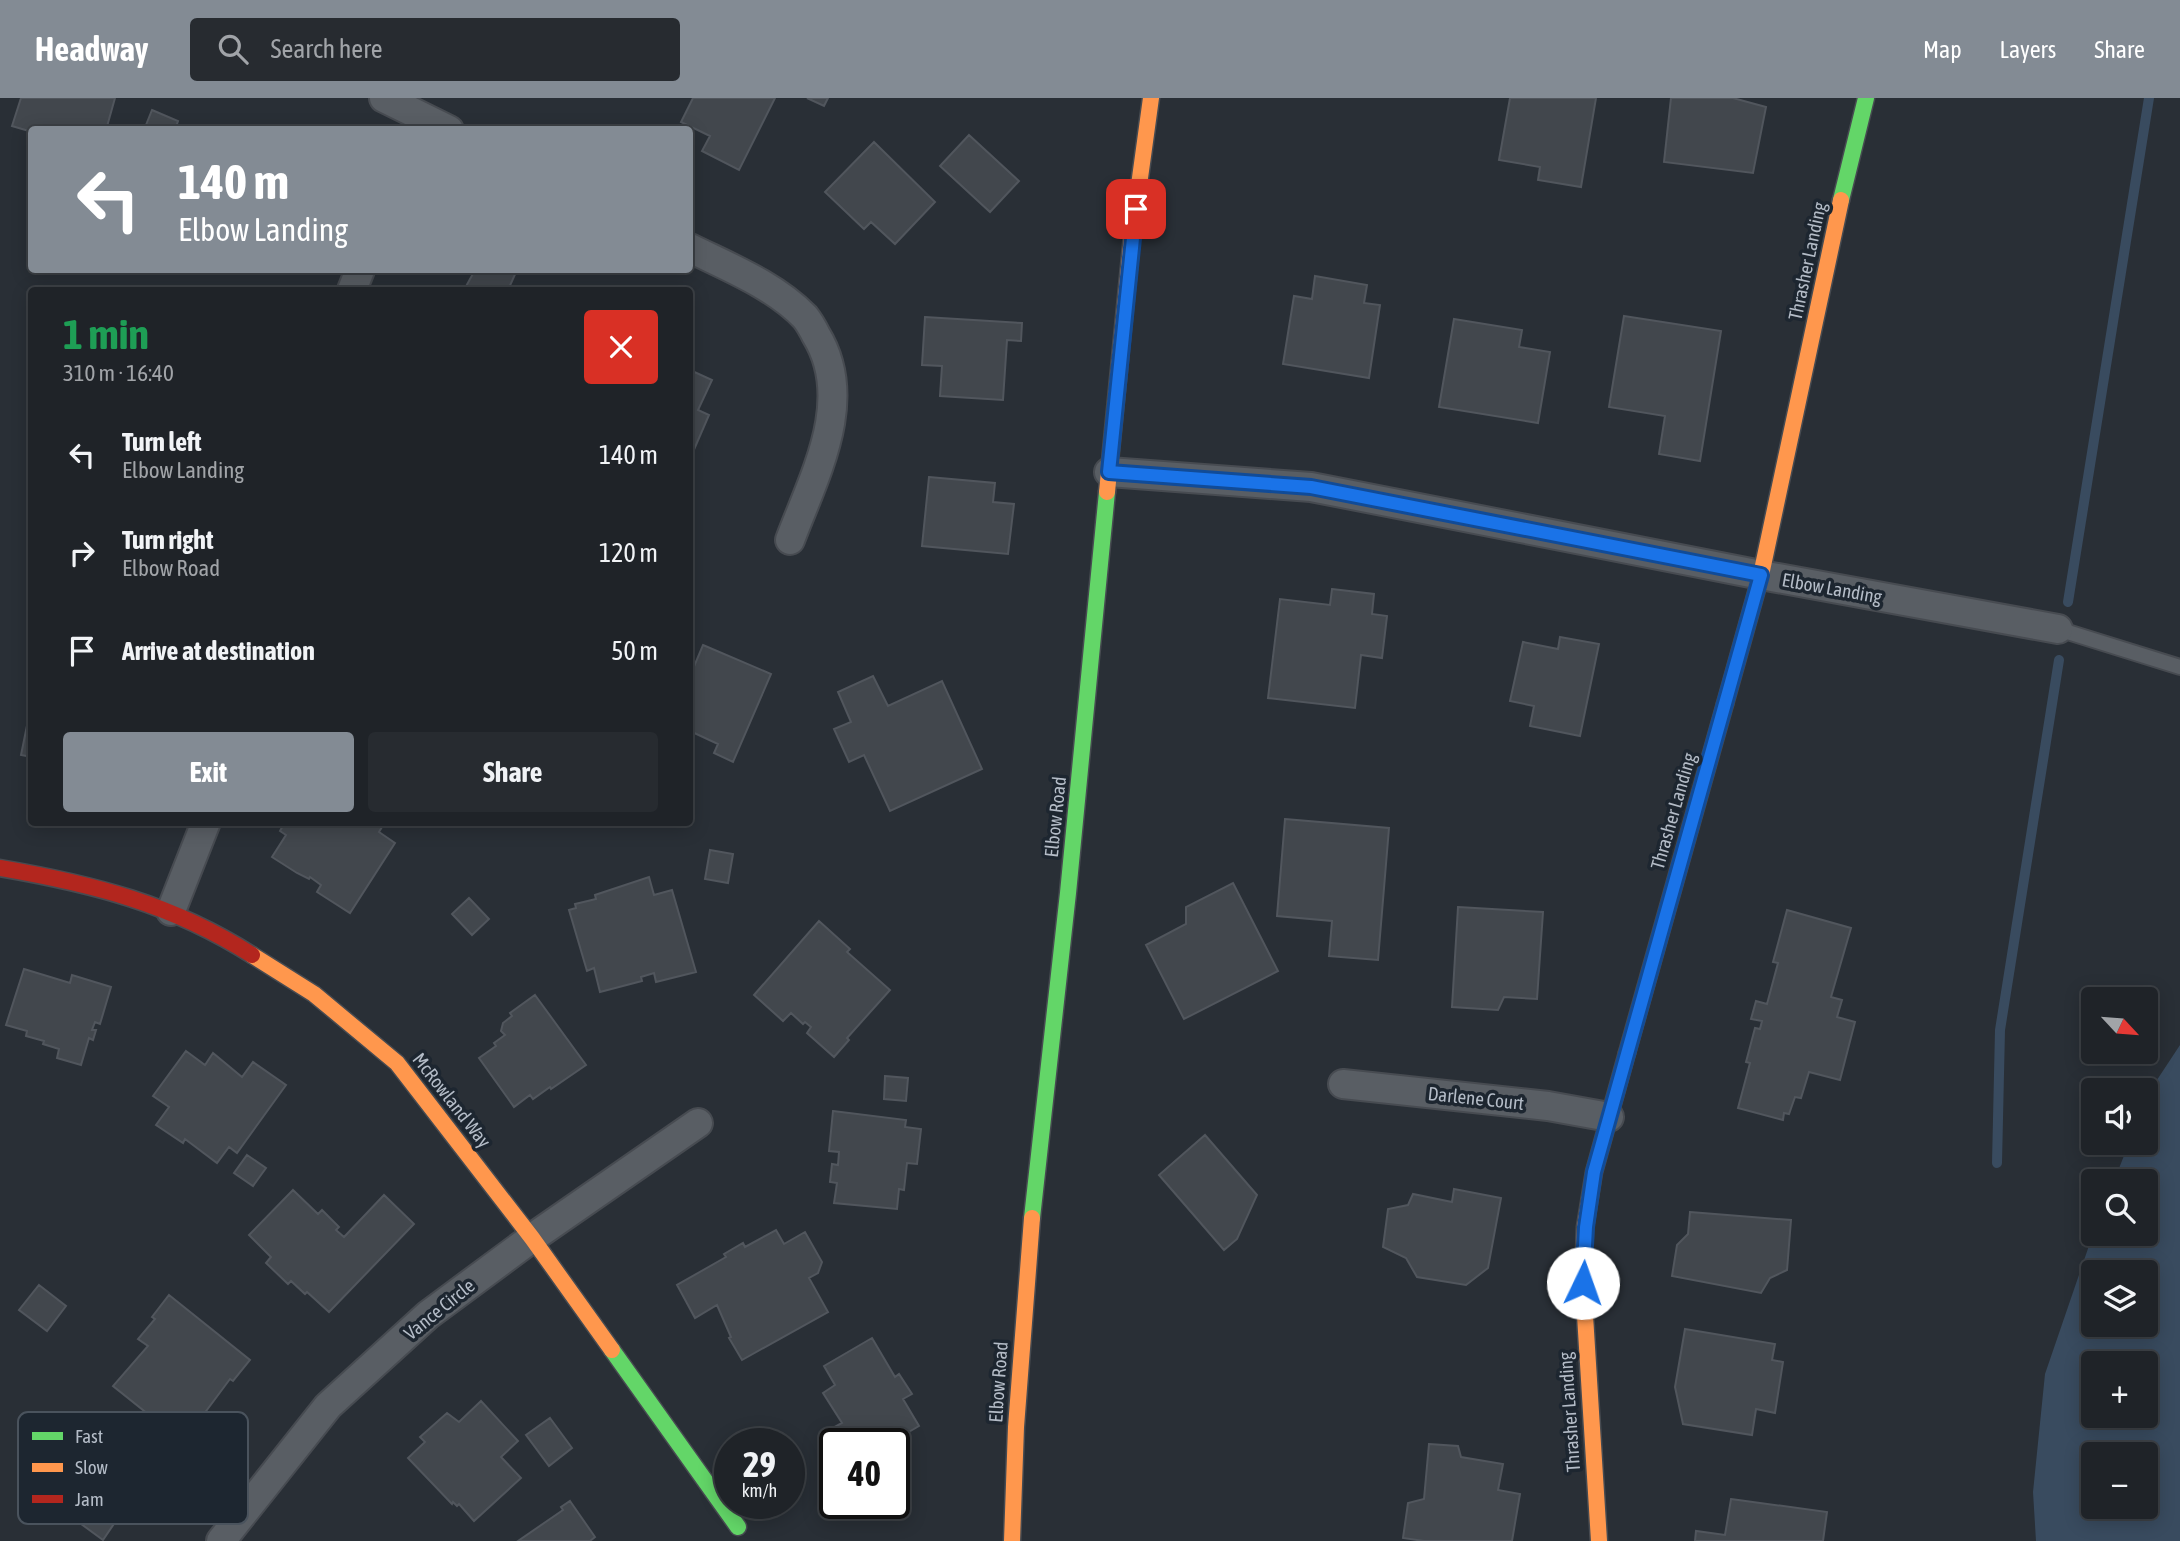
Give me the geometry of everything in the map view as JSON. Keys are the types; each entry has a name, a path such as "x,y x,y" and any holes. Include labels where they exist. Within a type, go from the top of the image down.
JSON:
{"street":[{"path":"384,98 442,126"},
{"name":"Elbow Road","path":"1012,1541 1016,1427 1027,1268 1070,880 1132,236 1151,98"},
{"name":"Thrasher Landing","path":"1599,1541 1583,1283 1586,1227 1594,1172 1761,575 1830,247 1866,98"},
{"path":"693,250 776,294 806,317 823,346 834,382 831,423 820,461 790,540"},
{"name":"Elbow Landing","path":"1109,472 1311,487 1761,575 2058,629"},
{"path":"171,911 204,826"},
{"name":"McRowland Way","path":"0,868 62,879 130,897 171,911 226,938 314,994 397,1063 532,1238 737,1527"},
{"name":"Darlene Court","path":"1343,1084 1548,1106 1609,1117"},
{"name":"Vance Circle","path":"248,1507 328,1406 428,1315 532,1238 698,1123"},
{"name":"Vance Circle","path":"221,1541 234,1524"}],"lane":[{"path":"2058,629 2180,667"}],"water":[{"path":"2180,1045 2180,1541 2036,1541 2033,1492 2045,1374 2081,1269 2081,1337 2158,1337 2158,1260 2084,1260 2089,1246 2158,1246 2158,1169 2119,1169 2124,1155 2158,1155 2158,1078"}],"building":[{"path":"21,98 115,98 107,126 28,126 28,131 12,126"},
{"path":"693,98 775,98 739,170 702,151 710,136 681,122"},
{"path":"807,98 828,98 824,106"},
{"path":"1510,98 1596,98 1581,187 1538,180 1540,167 1499,160"},
{"path":"1671,98 1733,98 1766,107 1753,173 1664,162"},
{"path":"152,110 178,121 176,126 146,126"},
{"path":"969,135 1019,181 990,212 940,166"},
{"path":"874,142 935,202 895,244 871,222 864,229 825,192"},
{"path":"473,273 516,273 509,287 466,287"},
{"path":"1315,276 1367,285 1364,303 1380,305 1369,378 1283,364 1294,296 1312,299"},
{"path":"1624,316 1721,331 1700,461 1659,454 1665,416 1609,407"},
{"path":"925,317 1022,323 1021,341 1007,340 1003,400 940,396 942,366 922,365"},
{"path":"1454,319 1522,330 1519,347 1550,352 1538,423 1439,407"},
{"path":"693,371 712,380 698,410 709,415 693,452"},
{"path":"929,477 995,483 993,502 1014,504 1008,554 922,546"},
{"path":"1332,589 1374,594 1372,614 1387,616 1382,658 1361,655 1355,708 1268,698 1280,599 1330,605"},
{"path":"1560,637 1599,644 1580,736 1530,726 1534,706 1510,701 1523,642 1558,649"},
{"path":"703,645 771,674 733,762 714,753 718,744 693,732 693,669"},
{"path":"873,676 888,706 942,681 982,769 890,811 864,755 849,762 834,729 851,722 838,692"},
{"path":"28,721 28,756 21,755"},
{"path":"1285,819 1389,828 1378,960 1329,956 1332,921 1277,916"},
{"path":"283,826 383,826 379,832 395,843 350,913 317,892 321,885 310,877 309,879 297,873 272,857 286,835 280,831"},
{"path":"710,850 733,854 728,883 705,879"},
{"path":"649,877 654,895 672,890 696,972 656,982 654,973 641,977 642,981 600,992 594,968 587,971 569,910 576,908 575,904 596,899 595,895"},
{"path":"1233,883 1278,971 1184,1019 1146,945 1186,924 1186,907"},
{"path":"469,898 489,919 472,935 452,914"},
{"path":"1458,907 1543,912 1537,999 1504,997 1498,1010 1452,1007"},
{"path":"1787,910 1851,928 1831,997 1842,1000 1837,1017 1855,1022 1840,1080 1809,1072 1801,1098 1795,1097 1789,1114 1784,1113 1783,1120 1738,1108 1750,1063 1746,1062 1755,1028 1760,1029 1762,1021 1751,1019 1756,1001 1767,1004 1778,963 1773,962"},
{"path":"819,921 850,949 847,952 890,990 847,1038 849,1040 834,1057 807,1033 811,1027 805,1022 803,1024 791,1013 783,1021 754,995"},
{"path":"24,969 70,983 72,975 111,987 100,1024 95,1022 93,1040 89,1038 81,1065 57,1058 59,1049 26,1036 27,1031 6,1025"},
{"path":"535,995 586,1065 551,1089 550,1087 533,1099 530,1095 514,1107 479,1058 496,1046 494,1043 505,1035 501,1031 503,1023 512,1016 510,1013"},
{"path":"186,1051 205,1065 213,1053 242,1077 253,1062 286,1085 237,1153 229,1147 217,1163 185,1139 183,1143 156,1125 169,1107 153,1096"},
{"path":"885,1076 908,1078 906,1101 884,1099"},
{"path":"833,1111 906,1120 905,1127 921,1129 917,1164 907,1163 904,1190 899,1189 897,1209 834,1203 837,1183 830,1182 832,1164 838,1165 839,1152 829,1151"},
{"path":"1205,1135 1257,1195 1237,1239 1224,1250 1159,1175"},
{"path":"247,1155 266,1168 253,1186 234,1173"},
{"path":"1454,1189 1501,1198 1488,1268 1466,1285 1417,1277 1406,1258 1383,1247 1388,1209 1408,1205 1413,1194 1452,1202"},
{"path":"293,1190 318,1214 322,1210 339,1227 336,1230 344,1237 384,1195 414,1224 329,1312 291,1281 288,1284 266,1263 271,1257 249,1235"},
{"path":"1690,1212 1791,1220 1787,1270 1770,1278 1761,1293 1672,1276 1677,1245 1688,1234"},
{"path":"776,1230 784,1244 805,1232 822,1262 818,1273 809,1278 828,1312 742,1360 729,1338 731,1337 717,1305 695,1318 677,1285 726,1257 724,1254 743,1243 745,1247"},
{"path":"39,1285 66,1306 47,1331 19,1310"},
{"path":"169,1295 250,1360 233,1381 230,1379 205,1412 146,1412 113,1386 148,1346 138,1339 155,1319 152,1317"},
{"path":"1685,1329 1775,1344 1772,1360 1783,1362 1775,1413 1756,1409 1752,1435 1683,1424 1675,1387"},
{"path":"872,1338 895,1377 899,1374 912,1394 903,1399 919,1426 910,1431 910,1428 833,1428 842,1423 823,1393 835,1385 824,1366"},
{"path":"481,1401 518,1441 501,1457 521,1478 474,1521 459,1504 452,1504 408,1458 425,1442 420,1437 447,1413 459,1422"},
{"path":"550,1418 572,1448 549,1466 526,1435"},
{"path":"1429,1444 1458,1446 1461,1457 1503,1464 1498,1490 1520,1494 1512,1541 1424,1541 1403,1538 1408,1503 1424,1499"},
{"path":"1731,1499 1827,1512 1823,1541 1695,1541 1696,1531 1725,1535"},
{"path":"570,1501 595,1537 590,1541 518,1541 563,1510 561,1507"},
{"path":"81,1524 114,1524 103,1540"}],"waterway":[{"path":"2068,602 2149,98"},
{"path":"1997,1163 2000,1030 2059,660"}],"traffic: fast":[{"path":"1841,200 1866,98"},
{"path":"1032,1218 1068,893 1107,492"},
{"path":"1627,1053 1725,704"},
{"path":"612,1350 738,1527"}],"traffic: slow":[{"path":"1107,492 1132,236 1151,98"},
{"path":"1725,704 1761,575 1841,200"},
{"path":"252,955 314,994 397,1063 532,1238 612,1350"},
{"path":"1599,1541 1583,1283 1585,1227 1594,1172 1627,1053"},
{"path":"1012,1541 1016,1427 1032,1218"}],"traffic: jam":[{"path":"0,868 67,881 131,898 192,922 252,955"}],"route":[{"path":"1136,209 1109,472 1311,487 1761,575 1594,1172 1586,1227 1583,1283"}]}
